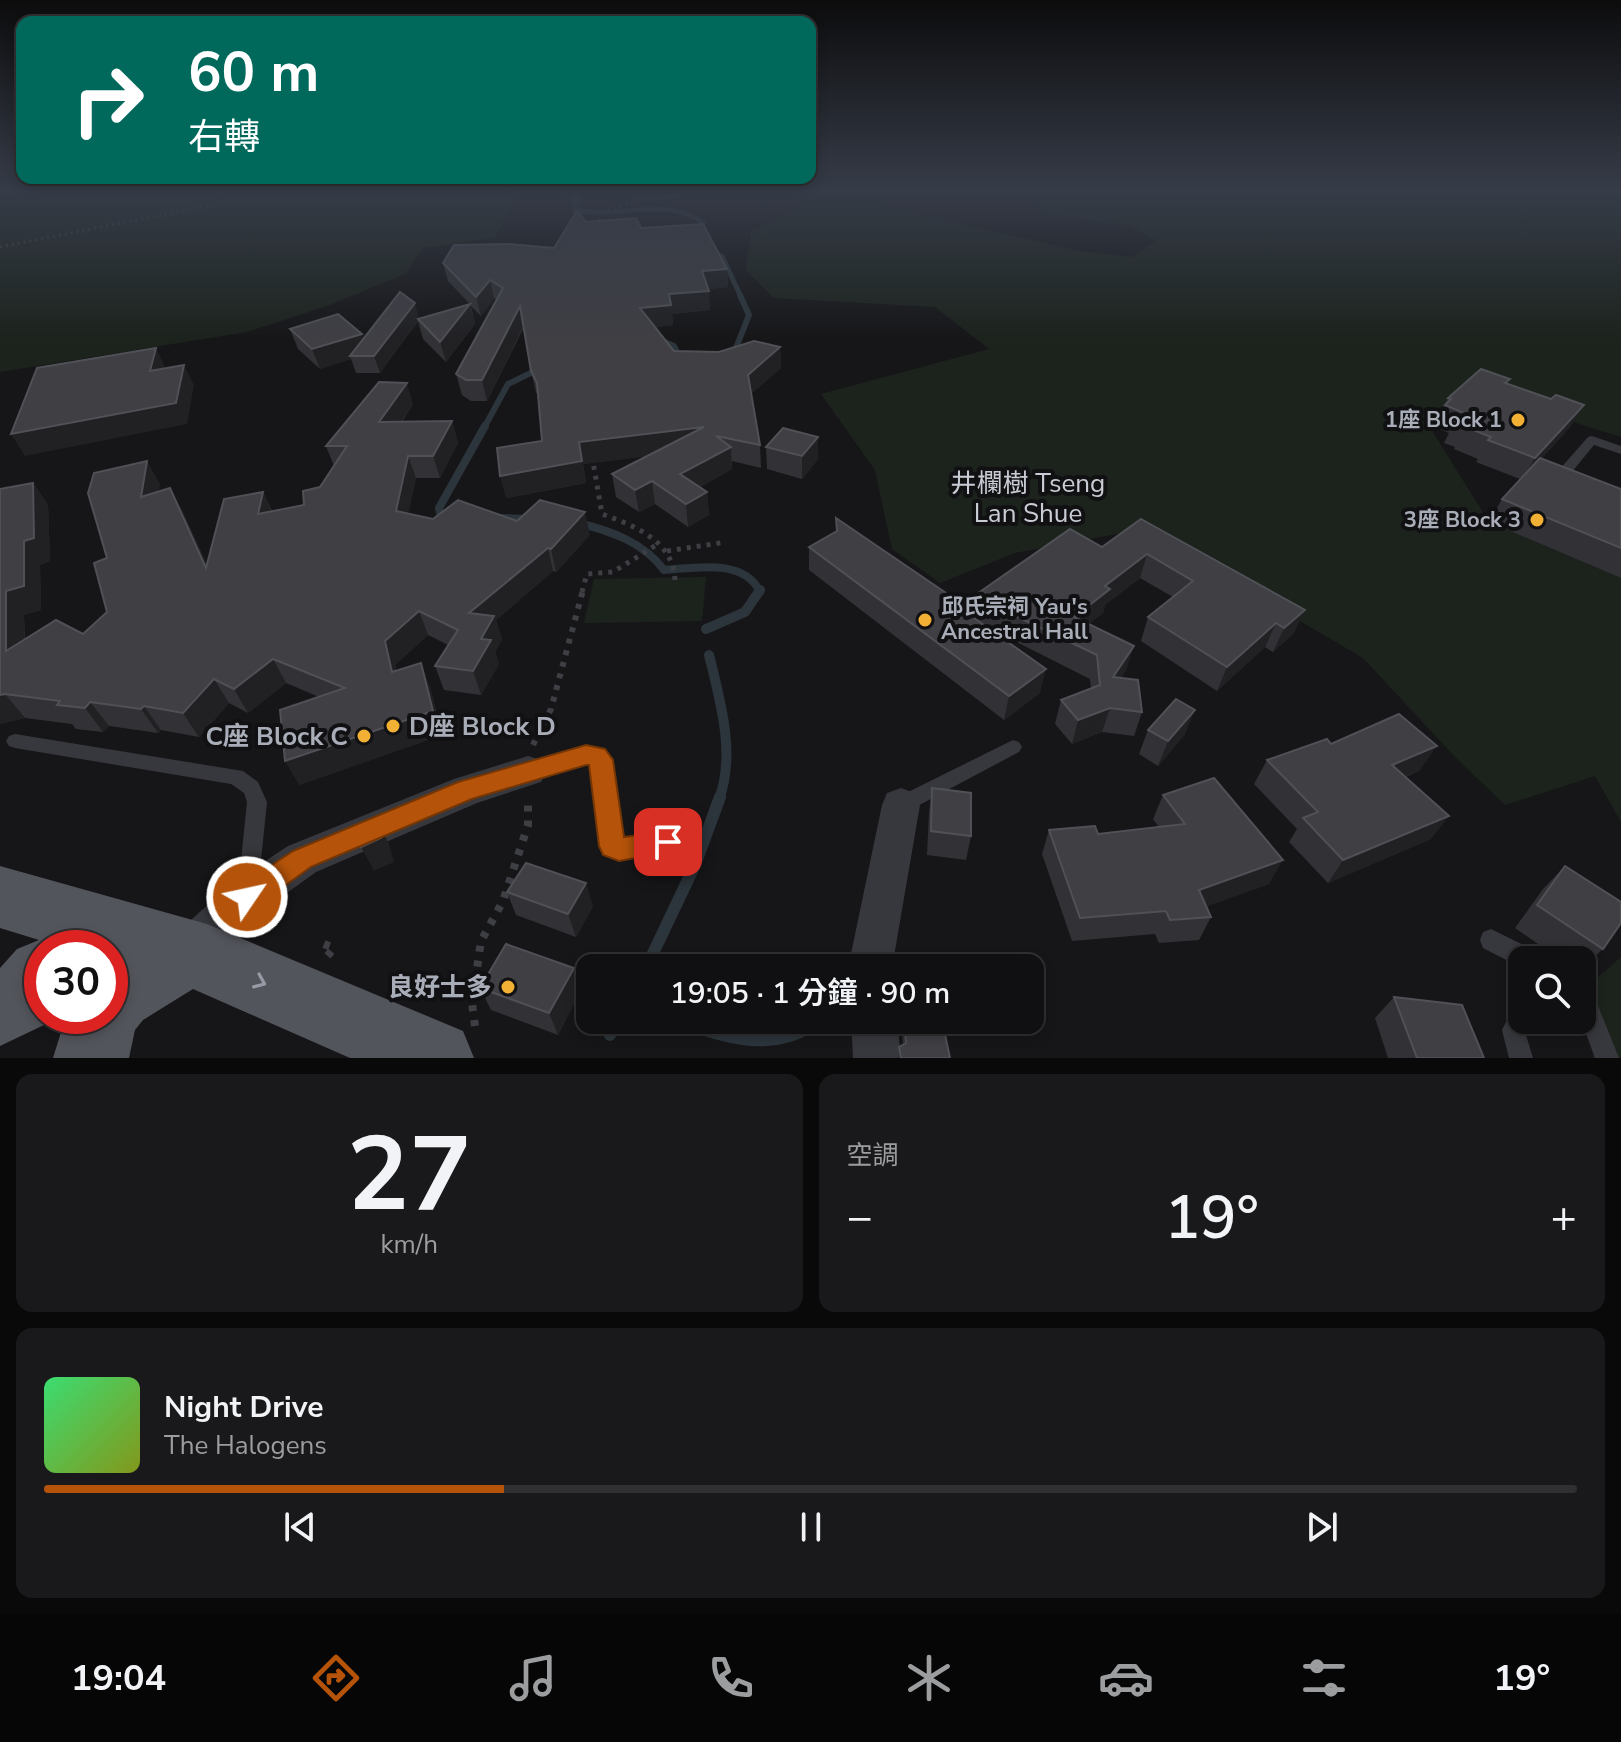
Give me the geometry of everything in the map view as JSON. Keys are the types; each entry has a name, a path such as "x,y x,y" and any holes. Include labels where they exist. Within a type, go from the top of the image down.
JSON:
{"main road":[{"path":"27,916 187,953 456,1046"},
{"path":"128,989 187,953"},
{"path":"0,1010 24,994"},
{"path":"91,1058 97,1034"}],"street":[{"path":"187,953 247,897 302,859 467,790 528,771"},
{"path":"873,954 901,805"},
{"path":"875,1034 877,1058"}],"lane":[{"path":"1569,485 1556,480 1592,440 1621,450"},
{"path":"15,741 236,777 251,788 257,802 247,897"},
{"path":"901,805 1013,747"},
{"path":"528,771 586,755 597,755 601,760 612,846 619,849 668,842"},
{"path":"1491,940 1508,949"},
{"path":"1596,1030 1607,1058"},
{"path":"1515,1034 1521,1058"}],"path":[{"path":"0,247 33,240"},
{"path":"592,454 602,514 625,522 669,553 677,572 675,581"},
{"path":"669,553 726,542"},
{"path":"456,1046 472,1003 481,941 503,901 528,825 528,771 533,744 551,709 587,574 613,572 656,545"}],"shaded area":[{"path":"0,240 478,240 423,248 405,274 327,306 247,332 0,372"},
{"path":"750,240 1034,240 1086,252 1132,257 1155,241 1621,240 1621,437 1471,390 1429,426 1489,522 1621,578 1621,822 1595,776 1505,805 1457,759 1363,658 1143,529 1015,553 940,583 892,549 875,470 821,394 989,349 935,307 774,298 746,270"},
{"path":"706,577 702,621 584,623 594,579"},
{"path":"1621,957 1621,1058 1593,1058 1596,979"}],"building":[{"path":"559,240 712,240 727,269 702,271 709,291 669,294 671,305 640,308 674,351 719,352 754,341 780,347 748,375 760,445 716,436 731,447 680,474 707,492 686,504 652,481 635,490 612,474 704,427 579,442 582,461 500,476 497,448 542,441 537,383 531,371 520,306 482,380 466,380 456,374 503,288 490,280 476,297 443,263 454,245 508,244 554,248"},
{"path":"400,292 415,303 374,356 350,356"},
{"path":"470,304 440,342 418,319"},
{"path":"338,314 362,334 312,349 290,329"},
{"path":"156,348 150,371 184,365 176,403 11,434 37,368"},
{"path":"1481,369 1510,379 1505,383 1551,399 1556,395 1584,405 1535,458 1488,440 1491,437 1455,421 1464,413 1445,405 1451,399 1448,398"},
{"path":"379,382 407,383 379,422 452,421 433,456 408,456 396,511 433,519 458,500 517,521 540,500 585,512 551,549 548,548 469,613 494,616 481,639 491,640 473,671 435,666 458,630 419,611 385,641 392,672 421,663 433,711 285,761 280,710 345,688 273,659 234,689 214,679 183,713 90,702 85,708 57,705 60,701 0,695 0,489 33,483 34,538 24,541 24,586 6,591 6,651 56,620 83,634 107,612 94,563 107,558 88,493 94,473 147,461 141,497 170,488 206,568 224,499 263,492 258,514 304,505 303,491 320,487 347,446 326,446"},
{"path":"783,428 818,437 802,456 766,447"},
{"path":"1540,458 1621,489 1621,548 1502,499"},
{"path":"836,518 952,597 950,601 1046,669 1009,696 809,547 837,531"},
{"path":"1141,519 1305,610 1284,628 1276,623 1227,667 1148,617 1193,581 1147,554 1105,586 1110,589 1074,617 1134,646 1113,677 1138,680 1142,712 1110,708 1078,720 1061,700 1100,685 1097,655 974,596 1070,529 1102,547"},
{"path":"1176,699 1195,710 1168,741 1148,730"},
{"path":"1399,714 1437,746 1392,765 1449,816 1343,860 1303,818 1318,812 1267,760 1327,739 1331,744"},
{"path":"1214,778 1283,860 1199,890 1211,917 1170,920 1166,911 1080,918 1049,830 1095,826 1098,834 1185,824 1163,795"},
{"path":"932,788 971,793 971,836 931,831"},
{"path":"377,820 381,838 361,847 356,829"},
{"path":"526,863 586,883 568,914 507,892"},
{"path":"1565,866 1621,902 1621,923 1603,949 1537,905"},
{"path":"506,944 574,968 549,1013 480,988"},
{"path":"1394,997 1462,1005 1484,1058 1417,1058"},
{"path":"905,1034 945,1034 950,1058 901,1058 899,1047 906,1043"}],"waterway":[{"path":"710,254 722,256 741,297"},
{"path":"734,353 749,315 740,295"},
{"path":"658,339 674,346 680,358"},
{"path":"484,428 508,384 541,368"},
{"path":"449,517 440,513 439,508 485,426"},
{"path":"499,518 529,519"},
{"path":"578,523 626,539 656,560 664,570 704,567 731,570 753,581 759,591"},
{"path":"706,629 745,612 759,591"},
{"path":"709,655 726,746 724,782 719,799"},
{"path":"653,954 695,865 720,797"},
{"path":"718,1034 750,1040 794,1034"}],"place":[{"name":"1座 Block 1","path":"1518,420"},
{"name":"3座 Block 3","path":"1537,520"},
{"name":"邱氏宗祠 Yau's Ancestral Hall","path":"925,620"},
{"name":"D座 Block D","path":"393,726"},
{"name":"C座 Block C","path":"364,736"},
{"name":"良好士多","path":"508,987"}],"district":[{"name":"井欄樹 Tseng Lan Shue","path":"1028,498"}],"route":[{"path":"247,897 302,859 467,790 586,755 597,755 601,760 612,846 619,849 668,842"}]}
